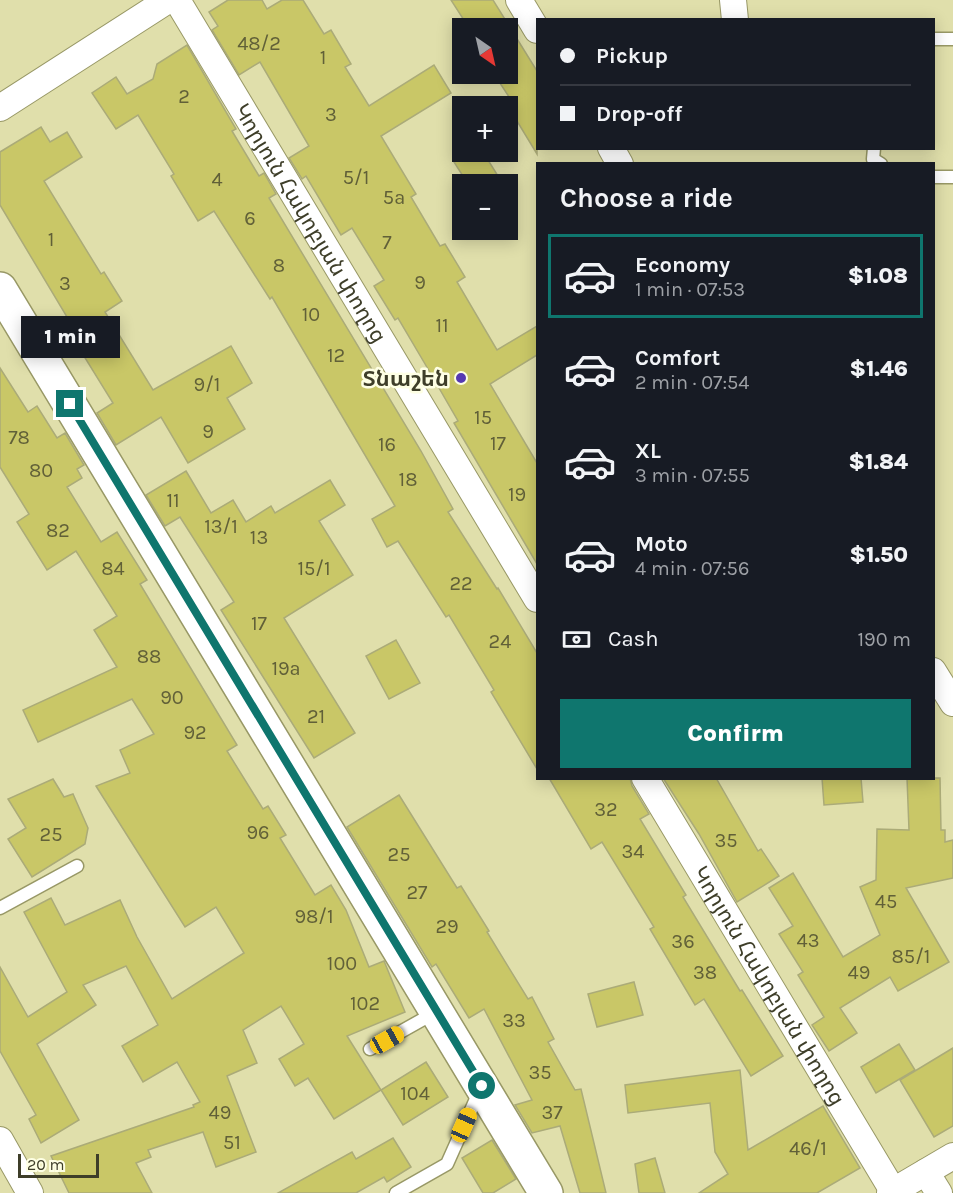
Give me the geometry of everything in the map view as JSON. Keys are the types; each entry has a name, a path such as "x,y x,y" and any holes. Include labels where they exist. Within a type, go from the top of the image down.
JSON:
{"street":[{"path":"0,108 168,0"},
{"name":"Կորյուն Հակոբյան փողոց","path":"177,0 536,597"},
{"path":"519,0 536,28"},
{"path":"733,0 735,18"},
{"path":"0,289 546,1193"},
{"path":"935,674 953,703"},
{"name":"Կորյուն Հակոբյան փողոց","path":"646,780 891,1192"},
{"path":"0,1140 30,1193"},
{"path":"891,1192 932,1182 953,1155"}],"lane":[{"path":"935,39 953,39"},
{"path":"935,177 953,177"},
{"path":"0,908 77,866"},
{"path":"370,1049 437,1011"},
{"path":"396,1193 447,1164 482,1086"}],"building":[{"path":"228,0 262,0 267,9 282,0 303,0 324,34 331,30 351,64 345,67 369,106 434,65 451,93 381,136 416,194 411,197 440,246 445,244 465,277 457,282 497,350 536,327 536,356 490,384 536,461 536,562 454,423 458,421 428,369 398,318 395,320 374,286 384,280 352,228 341,235 306,176 302,179 289,158 309,146 260,62 239,75 212,30 218,26 209,12"},
{"path":"451,0 493,0 504,18 463,18"},
{"path":"518,40 536,69 537,154 518,123 518,96 508,96 501,84 518,84"},
{"path":"187,45 236,129 232,131 259,176 264,173 276,194 269,198 421,451 453,509 448,512 536,651 536,767 491,692 494,690 449,615 446,617 398,541 387,547 372,519 395,506 272,297 270,299 214,211 198,221 171,176 174,174 138,115 116,129 92,93 116,77 127,94 153,79 157,64"},
{"path":"41,127 50,142 67,132 82,157 44,181 101,274 104,272 122,301 105,312 153,390 231,346 252,383 227,398 245,429 188,463 161,417 116,445 97,413 113,403 74,340 79,337 0,205 0,152"},
{"path":"454,162 489,162 497,174 462,174"},
{"path":"0,368 28,412 37,406 57,438 65,433 84,465 77,469 82,478 67,487 101,542 117,532 147,580 140,584 237,745 227,751 263,809 268,806 286,835 280,838 315,895 331,885 346,910 369,967 384,961 405,1012 347,1036 381,1090 334,1119 308,1078 295,1086 279,1059 304,1044 281,1006 243,1030 257,1063 227,1076 256,1152 216,1167 203,1132 148,1150 151,1157 136,1163 152,1193 69,1193 51,1156 194,1107 193,1105 200,1102 177,1062 143,1082 122,1046 158,1025 126,966 83,985 96,1005 37,1044 79,1120 41,1143 29,1119 36,1115 0,1051 0,967 28,1017 67,992 24,912 51,898 65,925 120,900 137,937 172,999 244,953 216,907 185,927 96,786 130,773 120,750 154,734 132,699 38,742 23,710 117,667 94,630 117,616 76,551 47,570 17,522 29,514 0,467"},
{"path":"186,471 211,513 233,500 246,522 271,506 275,513 330,480 345,505 319,521 353,575 284,618 355,733 314,758 221,610 234,602 180,517 165,526 146,495"},
{"path":"396,640 420,683 389,699 366,656"},
{"path":"940,778 941,830 945,830 945,842 953,840 953,878 906,888 949,962 898,991 890,977 840,1008 857,1033 829,1051 812,1025 824,1017 798,975 803,972 779,934 793,926 769,888 793,873 843,957 880,935 860,887 876,880 877,829 909,830 907,780"},
{"path":"53,779 64,797 73,794 88,828 85,844 32,877 8,839 26,828 8,799"},
{"path":"550,780 630,780 649,814 640,819 686,895 683,897 783,1056 751,1076 704,999 695,1005 650,929 654,927 602,842 591,849"},
{"path":"664,780 717,780 758,851 761,849 779,876 737,902 699,834"},
{"path":"822,780 861,780 863,802 824,805"},
{"path":"399,795 457,888 461,886 528,999 532,997 554,1039 548,1042 575,1090 581,1089 606,1193 580,1193 560,1126 532,1133 515,1105 532,1100 484,1009 469,1018 436,964 432,967 347,827"},
{"path":"634,982 643,1015 597,1027 588,994"},
{"path":"899,1044 915,1070 876,1093 861,1067"},
{"path":"953,1048 953,1126 934,1137 900,1080"},
{"path":"426,1062 448,1097 403,1125 381,1090"},
{"path":"740,1070 748,1150 823,1106 860,1168 817,1193 699,1193 728,1174 715,1152 710,1103 628,1113 625,1085"},
{"path":"393,1138 411,1167 387,1182 384,1177 356,1193 278,1193 352,1152 356,1159"},
{"path":"492,1140 516,1179 493,1193 483,1193 462,1158"},
{"path":"655,1158 665,1193 639,1193 635,1164"}],"place":[{"name":"Տնաշեն","path":"461,378"}],"route":[{"path":"70,404 482,1086"}]}
